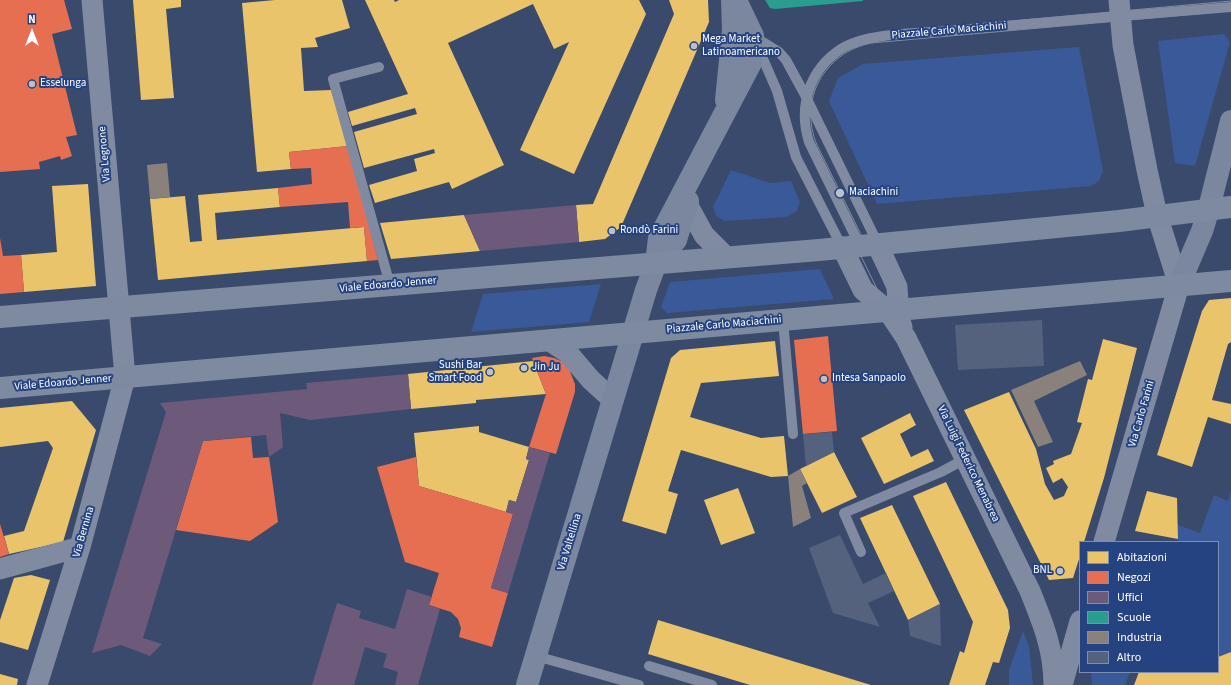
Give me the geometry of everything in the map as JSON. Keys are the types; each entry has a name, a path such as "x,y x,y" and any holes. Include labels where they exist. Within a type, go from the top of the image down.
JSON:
{"main road":[{"path":"725,109 732,36 732,0"},
{"path":"633,332 656,263 659,238 695,171 725,109 751,63 753,36 736,0"},
{"path":"1179,285 1202,231 1231,121"},
{"path":"656,263 676,240 680,231 695,171"},
{"path":"656,263 865,248 1209,208 1231,207"},
{"name":"Viale Edoardo Jenner","path":"0,317 656,263"},
{"name":"Piazzale Carlo Maciachini","path":"633,332 1231,281"},
{"name":"Viale Edoardo Jenner","path":"0,388 633,332"},
{"name":"Via Valtellina","path":"531,684 536,656 633,332"}],"street":[{"name":"Via Legnone","path":"92,0 119,308"},
{"path":"1120,8 1123,45 1157,215 1179,285"},
{"path":"687,204 704,235 726,257"},
{"name":"Piazzale Carlo Maciachini","path":"865,248 863,290 893,311 906,338"},
{"name":"Piazzale Carlo Maciachini","path":"865,248 897,287 893,311"},
{"name":"Via Carlo Farini","path":"1104,541 1179,285"},
{"name":"Viale Edoardo Jenner","path":"119,308 125,377"},
{"name":"Via Luigi Federico Menabrea","path":"906,338 1030,591 1047,631 1054,673 1054,685"},
{"path":"550,340 568,353 591,380 613,400"},
{"name":"Via Bernina","path":"37,685 80,547 125,377"},
{"path":"0,569 80,547"},
{"path":"1062,685 1079,625"}],"lane":[{"name":"Piazzale Carlo Maciachini","path":"865,248 809,142 805,129 804,114 806,98 814,78 828,59 841,49 854,43 887,36 1120,8 1231,7"},
{"name":"Piazzale Carlo Maciachini","path":"753,36 779,52 786,60 806,98 865,248"},
{"name":"Piazzale Carlo Maciachini","path":"753,36 777,91 796,157 865,248"},
{"path":"379,67 333,80 390,285"},
{"path":"783,320 793,434"},
{"path":"861,552 844,513 941,472 965,459"},
{"path":"536,656 639,685"},
{"path":"649,666 712,685"}],"shaded area":[{"path":"1224,34 1230,42 1195,166 1175,163 1158,41"},
{"path":"1079,47 1103,171 1099,181 1091,186 877,204 829,101 838,78 863,64"},
{"path":"731,170 770,183 791,181 800,202 797,211 786,217 725,221 716,216 713,207"},
{"path":"820,269 834,299 667,313 661,307 670,282"},
{"path":"601,284 589,322 471,332 483,294"},
{"path":"1231,490 1231,652 1219,657 1219,541 1178,541 1178,525 1200,533 1214,495 1228,501"},
{"path":"1023,631 1029,646 1033,685 1009,685 1009,670"},
{"path":"1091,673 1130,673 1125,685 1092,685"}],"building: Abitazioni":[{"path":"133,0 181,0 181,7 166,9 174,98 141,100"},
{"path":"275,0 342,0 350,28 315,38 318,47 301,48 304,91 331,90 348,146 289,152 291,169 257,172 242,3"},
{"path":"365,0 394,0 395,2 399,0 639,0 646,14 574,174 520,150 569,42 554,49 533,4 448,43 504,165 452,189 449,182 375,203 369,185 417,171 414,159 435,153 434,149 364,168 354,132 417,114 415,108 352,126 348,112 408,94"},
{"path":"669,0 708,0 709,22 621,227 605,239 579,242 576,205 593,204 674,14"},
{"path":"88,184 96,286 24,292 21,255 57,252 52,186"},
{"path":"278,188 280,207 215,213 217,240 364,227 367,261 158,280 150,199 185,196 190,242 202,241 198,195"},
{"path":"464,215 480,251 391,259 380,223"},
{"path":"1231,298 1231,342 1228,344 1212,400 1231,404 1231,424 1208,417 1192,467 1157,455 1202,311 1209,300"},
{"path":"1103,339 1137,348 1104,478 1084,541 1079,541 1079,559 1073,578 1049,580 964,410 1009,392 1036,449 1045,484 1054,500 1064,496 1068,487 1062,478 1053,483 1046,468 1054,464 1053,461 1071,454 1082,423 1077,422 1088,379 1092,380"},
{"path":"775,341 779,376 701,383 690,417 761,438 784,436 788,476 771,477 681,450 668,491 678,494 666,534 622,521 671,358 680,350"},
{"path":"533,361 546,394 476,400 476,403 411,409 408,374"},
{"path":"72,401 96,430 63,542 9,554 4,536 24,531 53,448 48,441 0,447 0,408"},
{"path":"910,413 916,425 900,434 911,457 928,449 934,461 884,484 861,438"},
{"path":"479,426 479,432 529,447 526,459 529,460 516,502 509,500 506,512 419,486 414,433"},
{"path":"834,452 857,497 822,513 800,469"},
{"path":"946,482 1008,610 1010,628 999,663 993,662 985,685 949,685 960,651 964,653 973,622 913,496"},
{"path":"738,488 755,533 721,545 704,500"},
{"path":"1147,491 1177,498 1178,539 1135,531"},
{"path":"892,505 940,604 908,620 860,518"},
{"path":"31,575 50,580 28,650 0,642 0,620 14,578"},
{"path":"658,620 871,685 750,685 648,654"},
{"path":"1231,652 1231,685 1134,685 1139,673 1219,673 1219,657"},
{"path":"0,674 18,679 17,685 0,685"}],"building: Negozi":[{"name":"Esselunga","path":"0,0 64,0 72,29 52,34 77,135 66,137 72,156 61,160 60,156 39,162 40,169 0,172"},
{"path":"348,146 378,260 367,261 364,227 350,228 348,202 280,207 278,188 312,184 311,168 291,169 289,152"},
{"path":"0,238 3,256 21,255 24,292 0,294"},
{"path":"828,336 837,431 803,434 794,340"},
{"path":"544,356 563,362 569,369 575,384 575,392 556,454 529,447 546,394 532,358"},
{"path":"251,437 253,458 269,457 278,522 250,541 176,530 203,441"},
{"path":"416,457 419,486 513,514 491,588 508,593 492,647 459,637 461,628 458,619 451,612 429,605 439,573 405,562 377,467"},
{"path":"0,524 9,554 0,557"}],"building: Uffici":[{"path":"576,205 579,242 480,251 464,215"},
{"path":"408,374 411,409 310,420 280,413 283,447 269,457 266,435 203,441 143,638 162,644 150,656 121,645 92,653 166,412 160,403 307,389 306,383"},
{"path":"529,447 550,453 508,593 491,588 513,514 506,512 509,500 516,502 529,460 526,459"},
{"path":"407,589 432,597 429,605 440,609 418,685 395,685 398,672 383,667 387,654 365,647 354,685 312,685 337,603 361,611 359,618 395,629"}],"building: Scuole":[{"path":"765,0 863,1 775,9 770,8"}],"building: Industria":[{"path":"167,163 170,197 150,199 147,165"},
{"path":"1080,361 1087,375 1034,401 1053,442 1038,447 1011,390"},
{"path":"800,469 807,483 802,486 811,518 793,527 788,476"}],"building: Altro":[{"path":"1042,320 1044,366 958,370 955,325"},
{"path":"832,432 834,452 806,466 803,434"},
{"path":"840,535 863,584 886,573 894,591 868,603 880,627 833,613 809,548"},
{"path":"940,604 941,646 910,636 908,620"}],"tram line":[{"path":"1048,685 1043,639 1026,593 807,146 802,127 801,109 804,91 811,75 821,61 834,49 850,40 869,34 1231,1"},
{"path":"1058,685 1055,651 1043,606 817,145 812,128 811,111 813,96 819,81 828,68 840,57 854,48 871,43 1231,11"}],"place":[{"name":"Mega Market Latinoamericano","path":"694,46"},
{"name":"Esselunga","path":"32,84"},
{"name":"Maciachini","path":"840,193"},
{"name":"Rondò Farini","path":"612,231"},
{"name":"Jin Ju","path":"524,368"},
{"name":"Sushi Bar Smart Food","path":"490,372"},
{"name":"Intesa Sanpaolo","path":"824,379"},
{"name":"BNL","path":"1060,571"}]}
